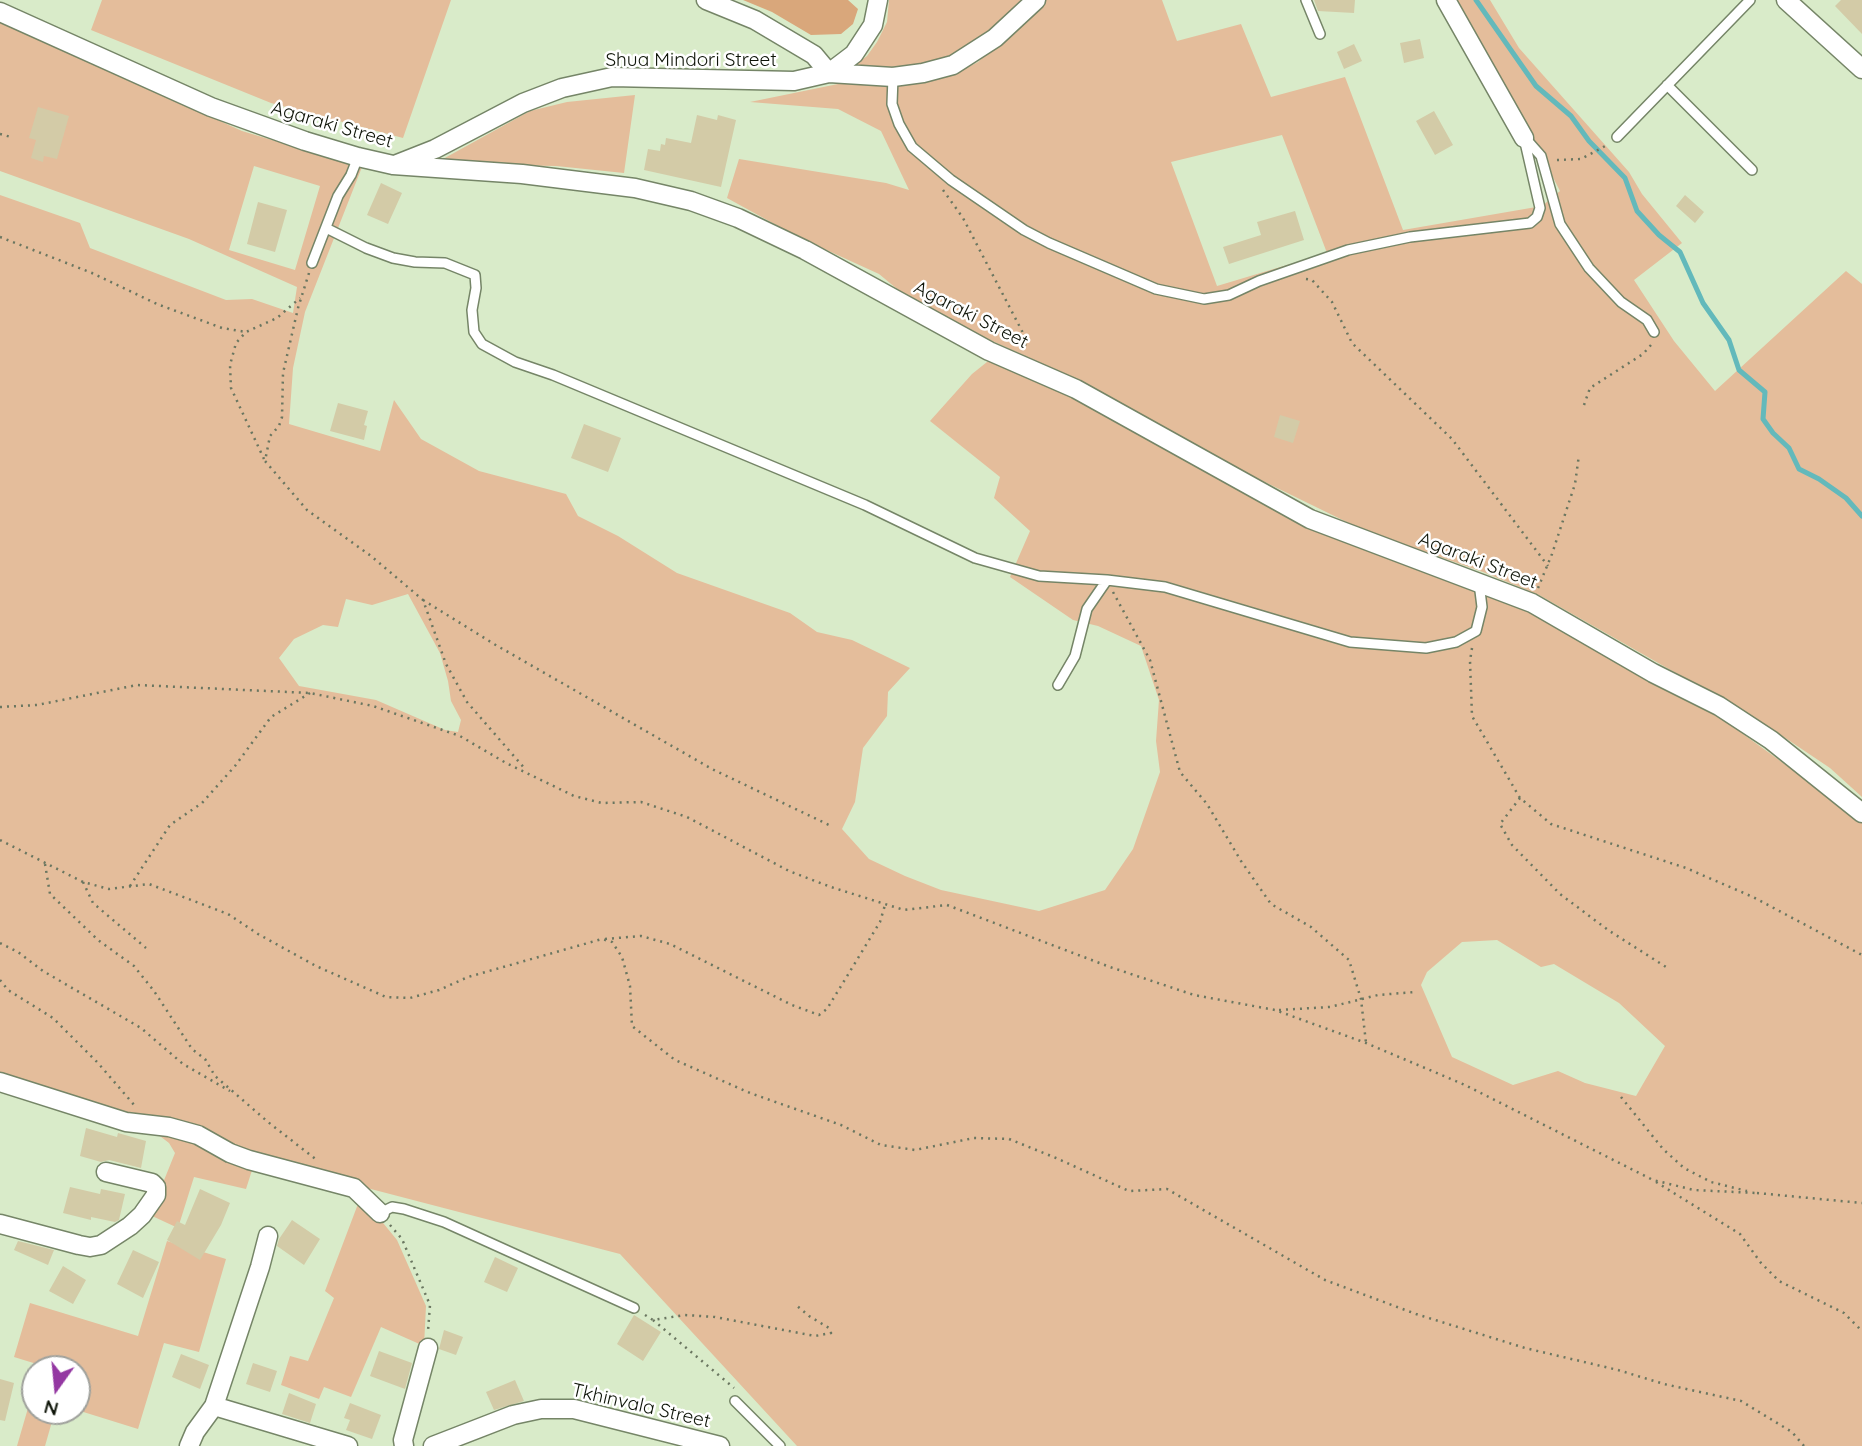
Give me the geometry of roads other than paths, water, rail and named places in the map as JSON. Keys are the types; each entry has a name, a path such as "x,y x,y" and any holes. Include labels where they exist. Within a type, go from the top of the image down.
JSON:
{"street":[{"path":"706,0 755,20 814,55 829,73 893,77 923,74 953,65 995,38 1036,0"},
{"name":"Shua Mindori Street","path":"393,165 435,149 523,103 562,88 612,77 794,80 829,73 854,54 873,25 878,0"},
{"path":"1446,0 1524,138"},
{"path":"1786,0 1862,69"},
{"name":"Agaraki Street","path":"0,12 211,107 358,157 393,165 559,177 635,188 691,201 738,218 805,250 989,351 1076,389 1310,519 1532,603 1653,673 1730,713 1771,740 1862,813"},
{"path":"0,1082 126,1122 198,1135 249,1160 354,1188 380,1213"},
{"path":"0,1224 79,1245 101,1245 130,1226 142,1215 156,1195 156,1187 152,1183 106,1172"},
{"path":"189,1446 195,1432 214,1406 268,1236"},
{"path":"404,1446 403,1440 428,1348"},
{"path":"214,1406 348,1446"},
{"name":"Tkhinvala Street","path":"433,1446 513,1415 541,1409 574,1409 720,1446"}],"lane":[{"path":"1306,0 1320,34"},
{"path":"1617,138 1750,0"},
{"path":"893,77 892,104 899,124 912,146 951,180 1024,230 1049,243 1156,289 1204,299 1229,295 1348,250 1410,237 1530,223 1537,217 1540,208 1524,138"},
{"path":"1667,85 1752,170"},
{"path":"1524,138 1541,156 1560,224 1589,268 1621,302 1647,320 1654,332"},
{"path":"312,263 358,157"},
{"path":"326,228 393,258 445,263 475,275 477,288 472,310 474,332 482,344 516,362 865,505 975,558 1039,576 1107,579 1164,587 1350,642 1372,646 1426,648 1456,642 1476,631 1482,607 1479,582"},
{"path":"1059,685 1075,656 1087,609 1107,579"},
{"path":"380,1213 392,1207 444,1222 634,1308"},
{"path":"735,1401 779,1446"}],"waterway":[{"path":"1476,0 1536,86 1571,116 1589,141 1625,178 1637,211 1659,235 1680,252 1703,303 1729,340 1739,370 1765,392 1763,419 1789,448 1799,469 1846,498 1862,516"}]}
